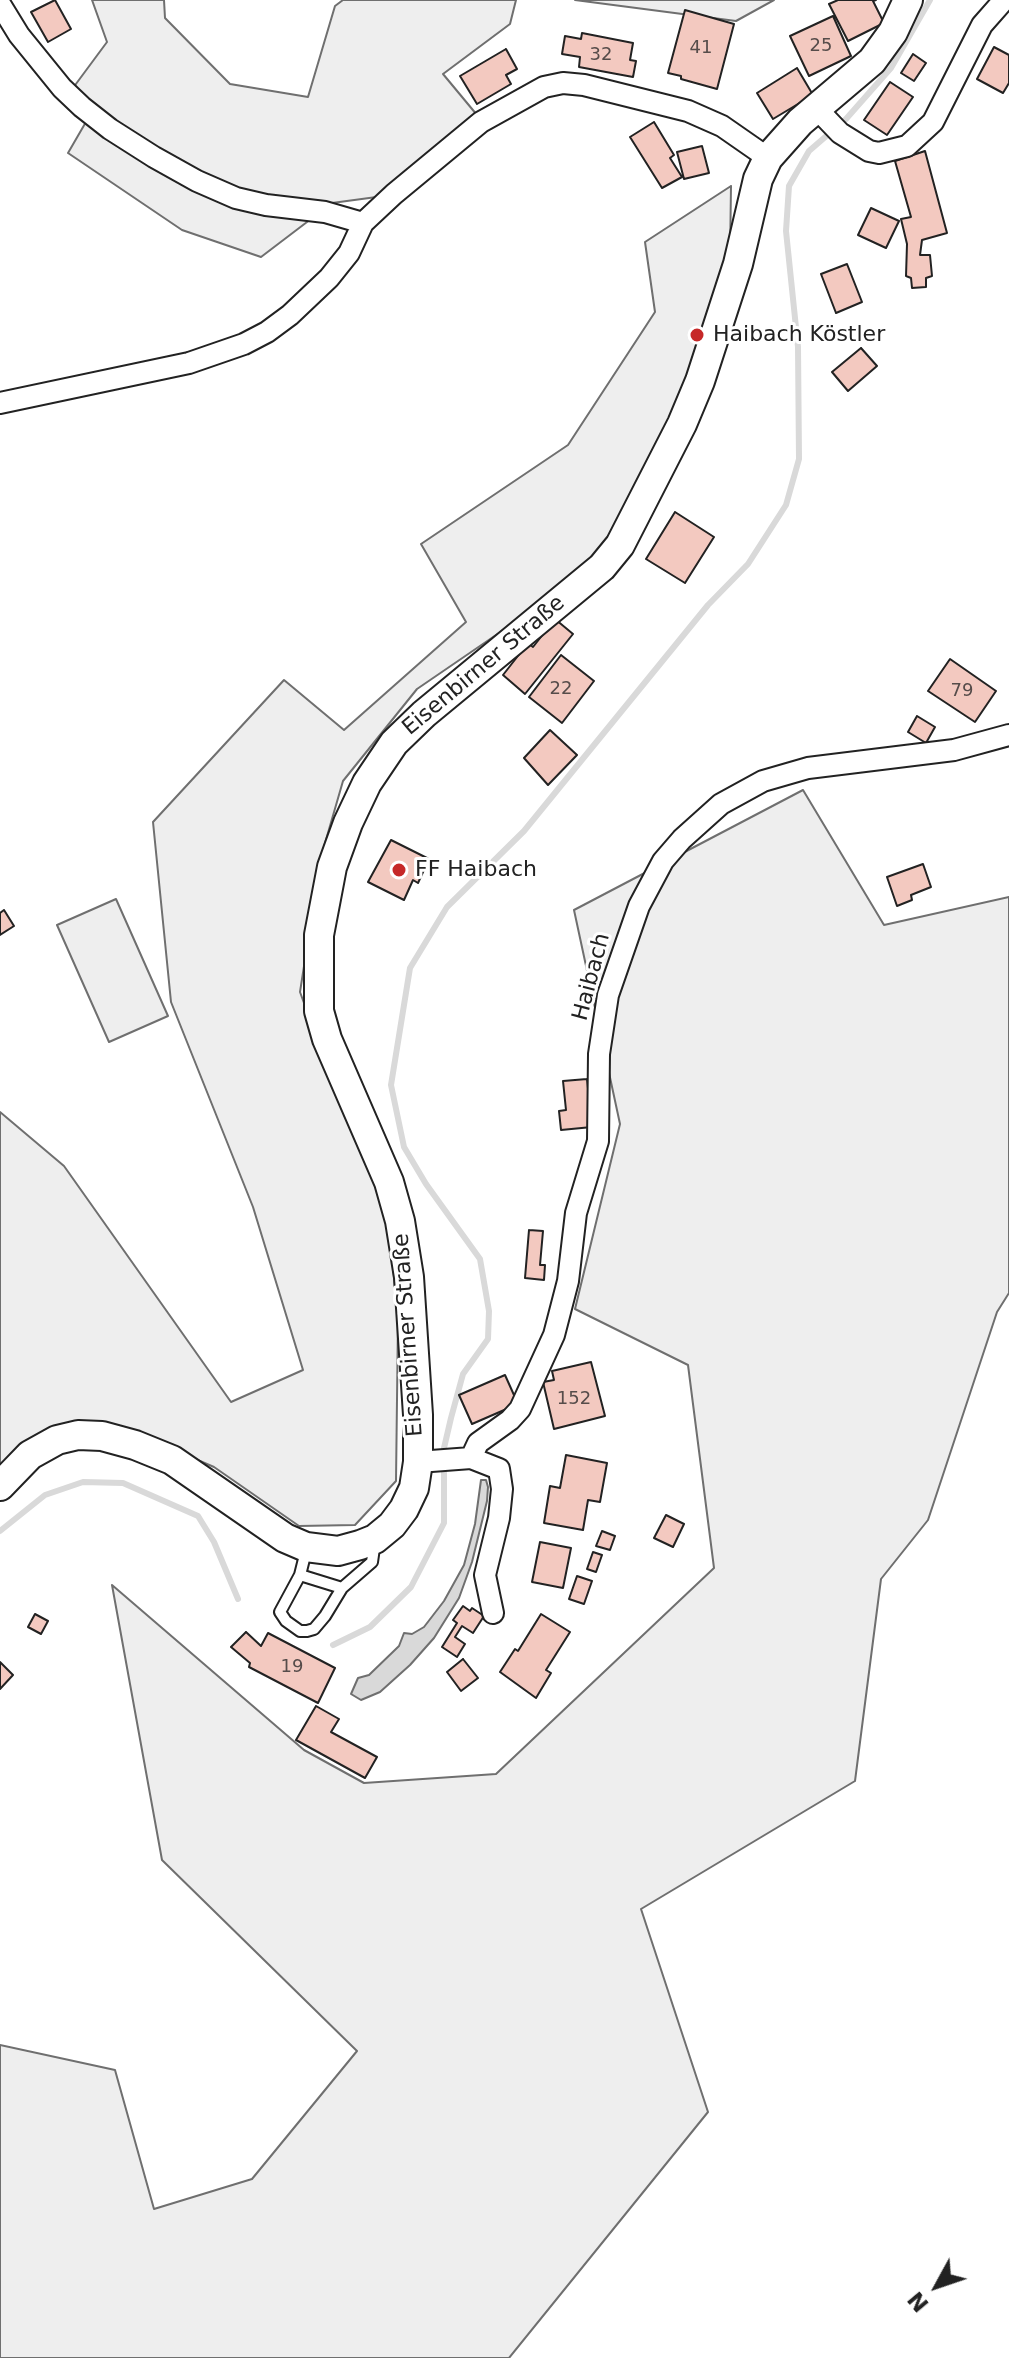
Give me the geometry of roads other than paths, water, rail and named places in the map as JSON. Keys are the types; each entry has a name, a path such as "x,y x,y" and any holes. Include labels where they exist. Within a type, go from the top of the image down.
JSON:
{"main road":[{"name":"Eisenbirner Straße","path":"0,1486 30,1455 57,1440 78,1435 102,1436 172,1460 285,1538 306,1547 338,1551 375,1539 392,1525 404,1509 428,1462 418,1415 409,1277 400,1221 377,1150 327,1039 319,1011 319,935 332,867 367,783 394,743 434,705 602,567 620,545 682,424 700,381 738,264 758,179 768,158 787,135 828,121 893,32 908,0"}],"street":[{"path":"828,121 869,151 879,153 907,146 933,122 982,25 1004,0"},
{"path":"0,4 25,44 62,88 110,129 154,157 236,198 325,212 363,223"},
{"path":"0,403 189,363 244,344 290,315 312,296 349,253 363,223 481,122 526,96 563,83 584,85 704,117 768,158"},
{"name":"Haibach","path":"465,1459 478,1443 520,1409 554,1335 568,1281 576,1213 598,1141 599,1054 608,995 639,906 663,861 710,813 763,781 808,768 954,750 1009,735"},
{"path":"428,1462 465,1459 499,1469 502,1489 499,1518 485,1575 493,1613"}],"lane":[{"path":"306,1547 300,1575 280,1612 300,1631 314,1629 342,1588 372,1562 375,1539"},
{"path":"300,1575 342,1588"}],"waterway":[{"path":"333,1645 370,1627 411,1587 444,1523 444,1448 451,1418 463,1374 488,1339 489,1311 480,1259 426,1184 404,1147 391,1085 410,968 447,907 524,831 708,605 748,564 786,505 799,459 798,347 786,231 789,186 809,151 846,119 891,68 930,0"},
{"path":"0,1531 45,1495 83,1482 123,1483 198,1516 214,1542 238,1599"}],"place":[{"name":"Haibach Köstler","path":"697,335"},
{"name":"FF Haibach","path":"399,870"}]}
